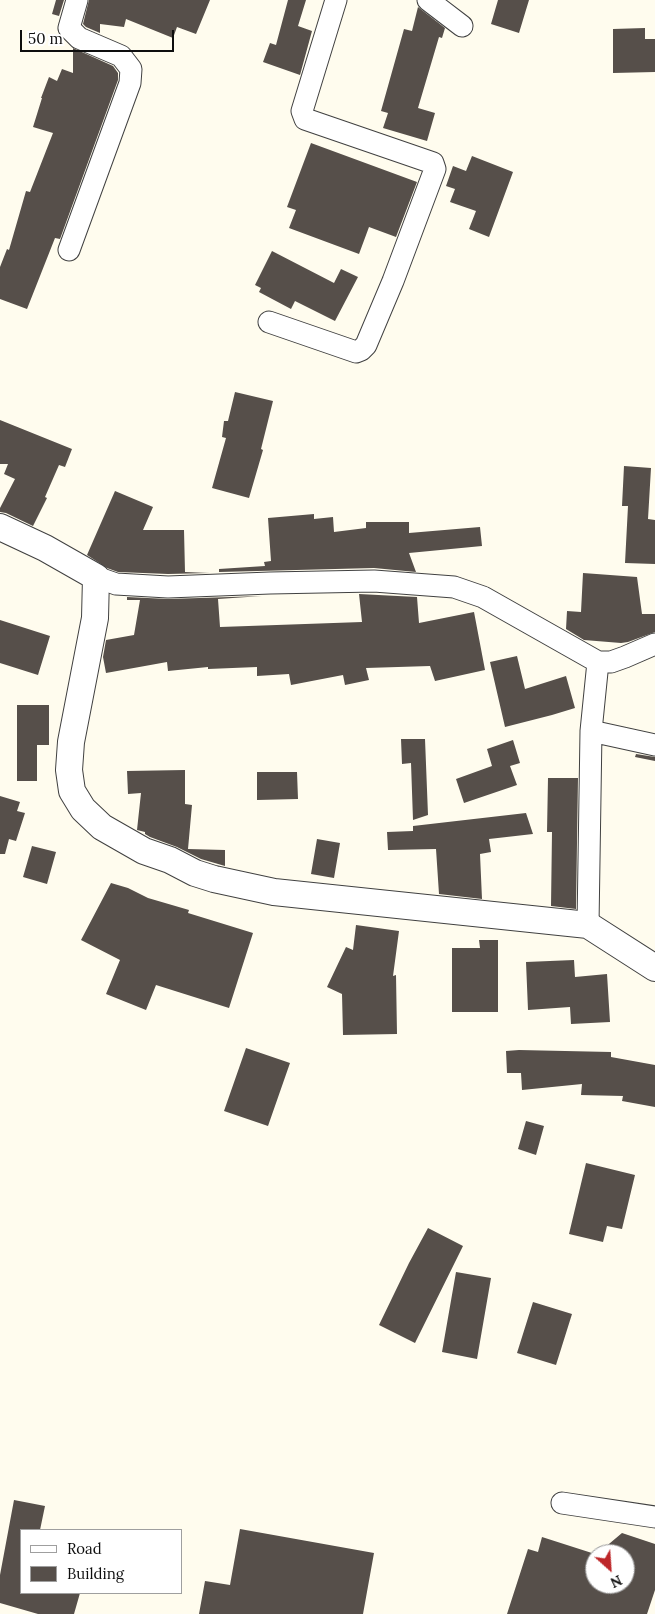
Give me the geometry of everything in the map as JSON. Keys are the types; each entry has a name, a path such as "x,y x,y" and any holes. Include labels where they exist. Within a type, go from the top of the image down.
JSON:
{"street":[{"path":"70,250 130,83 131,69 122,56 79,38 69,28 77,0"},
{"path":"269,322 356,352 361,350 366,345 393,281 435,169 433,163 305,119 302,112 336,0"},
{"path":"428,0 462,26"},
{"path":"0,527 45,548 96,577 116,584 168,587 374,581 454,587 483,597 598,662 611,662 625,658 655,644"},
{"path":"96,577 95,618 71,742 69,770 72,792 83,808 102,827 144,851 170,860 195,873 274,892 588,925 655,968"},
{"path":"588,925 591,731 598,662"},
{"path":"591,731 655,745"},
{"path":"562,1503 655,1517"}],"building":[{"path":"56,0 64,0 59,16 52,14"},
{"path":"89,0 210,0 196,34 177,27 173,38 126,19 124,27 100,24 100,33 86,27 83,24"},
{"path":"288,0 306,0 298,26 312,31 300,75 263,62 270,43 276,45"},
{"path":"498,0 529,0 519,33 491,24"},
{"path":"418,7 445,28 442,38 439,37 418,108 435,113 427,141 383,128 388,113 381,111 404,29 412,31"},
{"path":"645,28 645,39 655,39 655,72 613,73 613,29"},
{"path":"73,48 113,66 118,73 118,80 60,239 55,238 27,309 0,299 0,267 7,249 9,250 26,191 30,192 53,133 33,127 41,98 49,77 57,81 62,69 73,73"},
{"path":"311,143 417,182 396,237 369,227 359,254 289,228 296,210 287,207"},
{"path":"472,156 513,172 489,237 469,229 476,211 450,202 455,189 446,186 453,166 466,171"},
{"path":"272,251 334,283 341,269 358,277 335,321 295,301 291,309 259,292 261,288 255,285"},
{"path":"235,392 273,401 261,449 263,450 249,498 212,488 226,438 222,437 224,421 228,421"},
{"path":"0,420 72,449 65,467 59,465 45,497 47,498 33,526 0,512 0,508 15,479 4,474 8,464 0,464"},
{"path":"624,466 651,468 648,519 655,520 655,564 625,563 628,506 622,506"},
{"path":"115,491 153,507 143,530 184,530 185,572 210,573 118,572 107,568 87,555"},
{"path":"314,514 314,519 333,517 334,532 366,528 366,522 409,522 409,533 480,527 482,546 409,553 416,572 374,568 219,572 219,569 265,566 264,562 271,561 268,518"},
{"path":"583,573 637,577 642,614 655,614 655,632 621,643 584,640 566,629 567,611 581,612"},
{"path":"359,594 417,597 419,623 474,612 485,670 435,681 430,666 366,668 369,680 345,685 343,675 291,685 289,674 257,676 257,667 208,669 208,667 168,671 167,662 106,673 103,657 106,640 134,635 140,600 127,600 127,597 168,599 262,596 218,599 220,627 362,622"},
{"path":"0,620 50,636 38,675 0,663"},
{"path":"517,656 525,689 566,676 575,708 505,727 490,662"},
{"path":"17,705 49,705 49,745 37,745 37,781 17,781"},
{"path":"401,739 425,739 428,815 413,820 411,763 402,764"},
{"path":"513,740 520,763 510,766 517,785 464,803 456,779 492,766 487,749"},
{"path":"636,754 655,757 655,761 635,757"},
{"path":"185,770 185,804 192,805 188,849 225,850 225,866 201,859 137,830 141,793 128,794 127,771"},
{"path":"257,772 297,772 298,799 257,800"},
{"path":"548,778 578,778 576,909 551,906 552,832 547,832"},
{"path":"0,796 20,802 17,811 25,813 16,841 9,839 5,854 0,854"},
{"path":"526,813 533,834 489,839 491,852 480,854 482,899 439,894 436,849 388,850 387,832 413,831 413,826"},
{"path":"317,839 340,843 334,878 311,874"},
{"path":"32,846 56,852 47,884 23,877"},
{"path":"111,883 128,888 148,898 189,910 188,913 253,933 229,1008 156,985 146,1010 106,994 120,960 81,940"},
{"path":"356,925 399,931 393,976 396,975 397,1034 343,1035 342,994 327,987 346,947 353,950"},
{"path":"479,940 498,940 498,1012 452,1012 452,948 480,948"},
{"path":"574,960 575,977 607,974 610,1022 571,1024 570,1007 528,1010 526,962"},
{"path":"246,1048 290,1063 268,1126 224,1111"},
{"path":"506,1051 611,1052 611,1057 655,1065 655,1107 622,1101 623,1096 581,1095 582,1084 522,1090 521,1073 507,1073"},
{"path":"526,1121 544,1126 536,1155 518,1149"},
{"path":"586,1163 635,1175 622,1229 607,1226 603,1242 569,1234"},
{"path":"428,1228 463,1246 415,1343 379,1325"},
{"path":"456,1272 491,1278 477,1359 442,1352"},
{"path":"533,1302 572,1314 556,1365 517,1353"},
{"path":"14,1500 45,1506 40,1529 20,1529 20,1594 80,1594 74,1614 38,1614 0,1603 0,1575"},
{"path":"240,1529 374,1553 363,1614 199,1614 205,1581 230,1585"},
{"path":"622,1533 655,1544 655,1590 647,1614 507,1614 528,1549 538,1552 542,1537 585,1551 585,1594 635,1594 635,1544 609,1544"}]}
